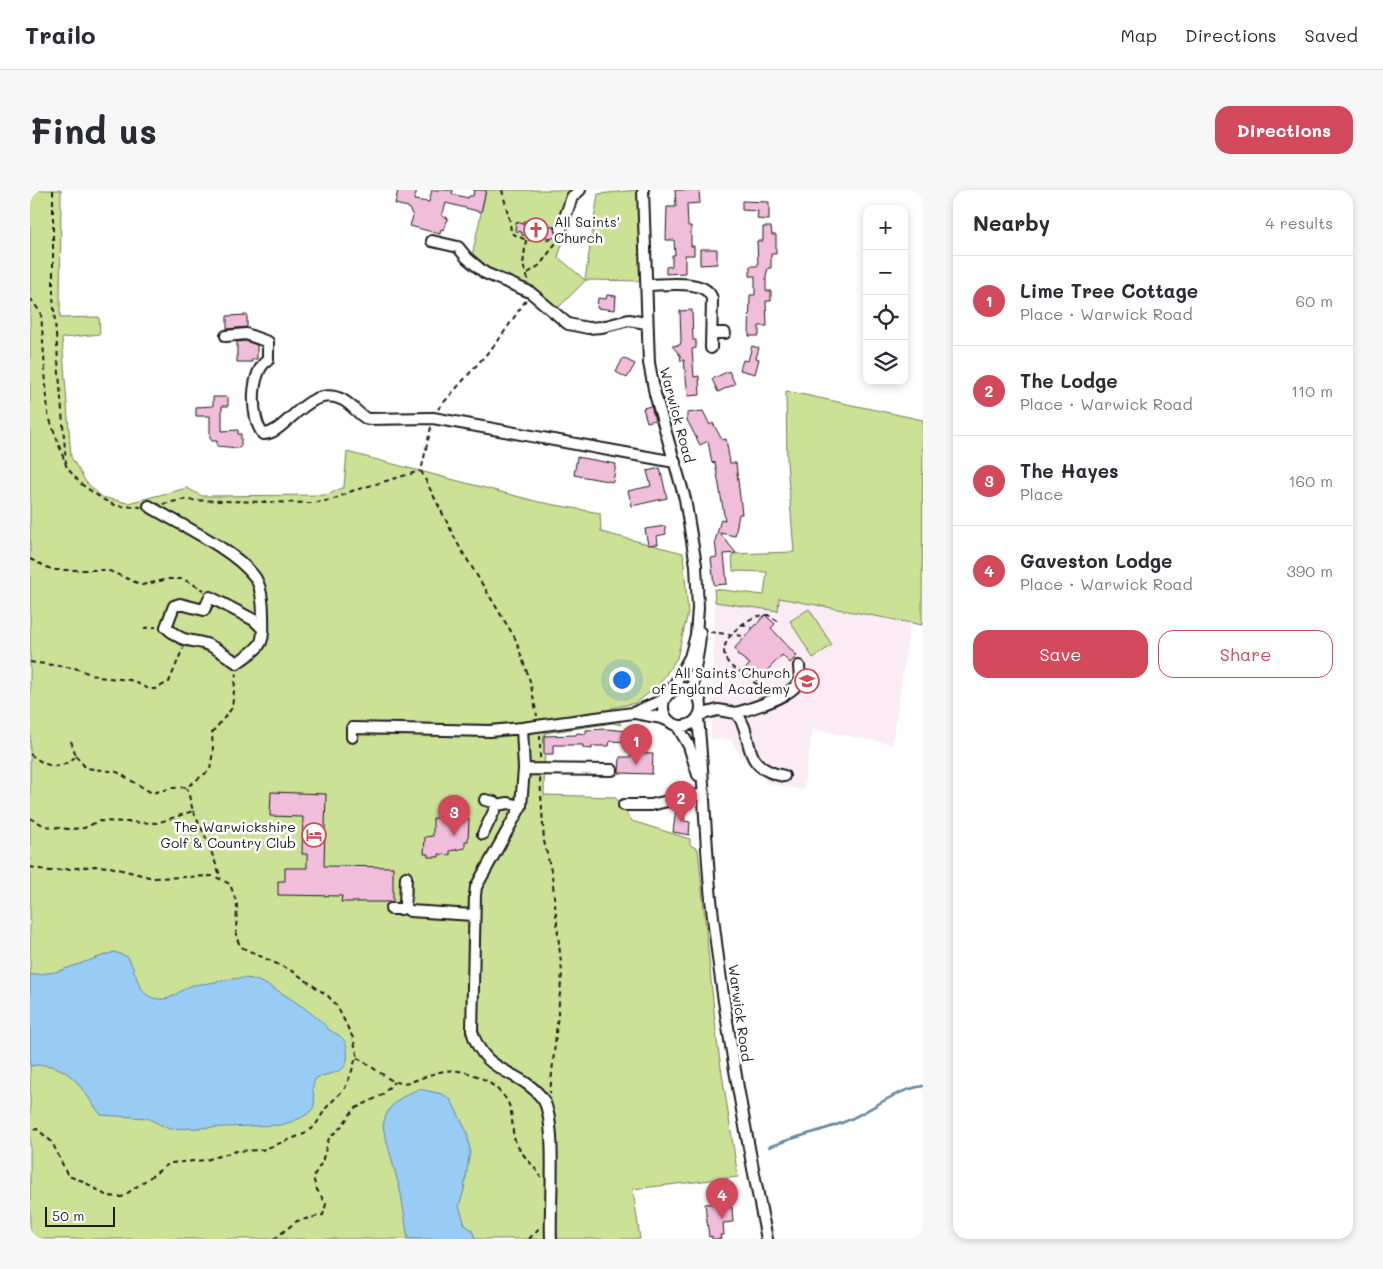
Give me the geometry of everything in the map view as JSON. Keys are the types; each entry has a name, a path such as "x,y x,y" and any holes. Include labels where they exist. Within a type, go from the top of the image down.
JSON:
{"street":[{"path":"561,230 572,197 580,190"},
{"name":"Warwick Road","path":"643,190 647,285 646,323 652,380 688,513 695,556 700,631 699,653 693,677 696,695"},
{"path":"432,241 458,246 467,258 485,273 530,292 563,320 574,326 602,327 629,320 646,323"},
{"path":"647,285 698,286 706,289 712,299 711,348"},
{"path":"712,333 724,333"},
{"path":"226,336 246,334 268,342 268,360 258,372 253,408 255,421 262,434 268,434 279,429 284,422 307,404 332,396 344,400 358,414 367,419 433,418 675,462"},
{"path":"149,506 236,557 256,578 263,608 264,640 259,647 237,663 219,650 205,644 187,642 166,627 174,606 180,604 204,610 210,597 254,620 263,629"},
{"name":"Warwick Road","path":"668,696 690,656 696,635 698,617"},
{"path":"352,737 352,728 490,731 633,712 681,689 696,695 718,710 736,713 759,706 796,686 800,678 799,666"},
{"path":"696,695 701,706 698,716"},
{"path":"668,696 663,708 673,724"},
{"path":"633,712 662,718 673,724 688,725 698,716 718,710"},
{"path":"736,713 743,722 748,749 755,759 765,768 784,776"},
{"name":"Warwick Road","path":"698,716 711,899 725,1016 767,1239"},
{"name":"Warwick Road","path":"673,724 689,746 702,792"},
{"path":"522,728 524,769 521,806 476,887 473,915 472,1031 476,1044 489,1061 536,1091 547,1106 550,1129 551,1239"},
{"path":"524,769 612,770"},
{"path":"624,805 651,805 702,792"},
{"path":"485,800 494,802 497,805 508,803 521,806"},
{"path":"483,834 497,805"},
{"path":"405,907 406,877"},
{"path":"405,907 410,910 473,915"},
{"path":"391,910 401,910 405,907"}],"path":[{"path":"53,190 53,296 67,468"},
{"path":"502,190 511,233 526,240 558,240"},
{"path":"528,273 540,264 558,240 561,230"},
{"path":"526,240 523,266 528,273 530,292 506,331 441,405 433,418 421,471 459,546 515,638 530,681 540,725 544,841 552,875 562,973 550,1100"},
{"path":"30,298 41,313 48,414 51,430 67,468 82,484 116,506 149,506 181,500 311,503 332,500 352,491 421,471"},
{"path":"30,559 53,570 107,570 142,585 168,579 187,580 200,587 210,597"},
{"path":"759,706 761,682 757,684 744,673 736,670 725,658 723,649 730,634 742,624 754,618 768,615 781,623"},
{"path":"742,624 752,628"},
{"path":"144,628 166,627"},
{"path":"700,631 744,636"},
{"path":"30,662 75,668 98,678 130,680 149,689 155,689 169,682 187,642"},
{"path":"71,742 76,756 86,768 117,772 152,793 172,788 187,787 210,770 213,752 212,733 232,708 237,663"},
{"path":"30,754 40,762 54,767 70,762 76,756"},
{"path":"187,787 193,811 207,840 221,878"},
{"path":"30,818 45,826 68,829 84,828 99,821 157,823 193,811"},
{"path":"30,867 50,871 94,866 126,870 153,878 188,875 221,878 230,884 236,899 237,942 241,947 294,972 328,996 342,1014 356,1048 357,1058 345,1088 326,1108 315,1126 304,1134 262,1150 236,1151 206,1160 170,1164 122,1197 107,1196 83,1182 68,1176 46,1136 37,1129 30,1130"},
{"path":"357,1058 394,1082 406,1083 437,1072 451,1070 465,1071 489,1083 506,1100 511,1109 516,1144 541,1176 544,1185"},
{"path":"274,1239 297,1221 323,1215 326,1204 316,1188 313,1177 322,1162 326,1142 344,1124 354,1109 382,1095 394,1082"},
{"path":"529,1239 542,1222"}],"shaded area":[{"name":"All Saints Church of England Academy","path":"779,598 910,624 892,744 813,729 803,790 767,783 739,754 731,739 711,739 715,602 777,611"}],"green space":[{"path":"30,190 61,190 60,318 99,317 100,334 62,338 71,457 86,482 102,497 128,503 187,488 202,496 327,495 344,487 347,452 539,502 600,513 601,532 683,553 688,613 677,658 658,686 636,703 611,708 621,725 613,723 545,733 544,795 615,797 632,821 690,839 690,845 698,849 717,1041 738,1177 633,1189 640,1239 30,1239"},
{"path":"486,190 580,190 558,257 585,280 598,194 637,190 640,193 644,281 586,280 554,312 471,261"},
{"path":"786,391 923,420 922,625 779,598 778,611 715,602 714,589 764,595 767,572 733,571 732,554 794,552 787,462"},
{"path":"809,609 832,645 813,658 790,621"}],"water":[{"path":"114,952 128,957 140,986 148,996 153,998 164,999 172,997 193,985 236,978 252,979 268,985 303,1007 345,1041 347,1050 346,1064 339,1071 316,1078 313,1086 314,1105 312,1109 300,1118 281,1125 169,1129 147,1118 101,1115 80,1086 64,1071 43,1065 30,1066 30,975 56,972"},
{"path":"419,1089 442,1094 451,1100 467,1132 470,1151 464,1190 459,1206 465,1225 472,1230 475,1239 408,1239 401,1194 383,1127 391,1107 406,1095"}],"building":[{"path":"398,190 417,190 414,200 429,202 432,190 453,190 452,194 468,198 473,196 474,190 486,190 481,212 446,203 442,216 448,218 444,230 441,229 440,234 410,226 413,216 408,207 395,204"},
{"path":"675,190 699,190 700,203 687,204 688,226 691,226 691,246 694,246 694,255 685,255 685,273 666,274 666,267 672,266 672,255 675,255 674,240 666,240 667,207 676,207"},
{"path":"742,201 769,202 769,220 757,219 758,211 742,210"},
{"name":"All Saints' Church","path":"524,221 553,226 557,238 522,235 522,232 515,231 516,222 524,224"},
{"path":"763,227 771,227 772,235 776,235 776,254 771,254 771,268 768,268 766,276 766,291 771,291 771,301 766,301 767,326 759,326 759,336 749,336 750,295 755,295 755,276 750,276 750,266 758,266 757,241 763,241"},
{"path":"700,249 717,249 717,264 700,265"},
{"path":"607,295 616,296 615,310 597,308 598,298 606,299"},
{"path":"692,310 693,340 696,340 696,348 692,349 694,377 699,376 700,395 688,396 684,360 681,361 680,355 672,346 680,345 681,341 680,311"},
{"path":"247,315 247,327 227,329 227,316"},
{"path":"245,341 257,345 257,359 252,359 252,362 237,362 237,342"},
{"path":"752,346 759,348 756,358 759,359 755,374 740,370 743,360 748,361"},
{"path":"623,358 635,364 627,378 616,372"},
{"path":"729,371 735,384 718,392 712,379"},
{"path":"213,397 228,397 228,406 222,406 222,431 238,430 238,434 241,434 241,445 239,448 217,446 217,441 212,441 210,438 210,416 196,416 196,407 213,406"},
{"path":"651,406 655,420 647,422 643,408"},
{"path":"703,411 710,425 713,423 722,440 726,439 730,463 736,463 742,514 739,514 735,536 720,533 736,553 724,554 727,584 714,585 711,558 717,557 715,541 721,519 725,520 715,462 712,463 708,441 700,445 687,420 687,413"},
{"path":"577,457 616,464 613,482 574,475"},
{"path":"660,468 667,498 632,506 628,491 651,486 647,471"},
{"path":"665,526 666,534 657,536 658,544 648,545 645,529"},
{"path":"765,615 775,624 771,628 797,656 790,663 782,655 757,681 746,671 750,664 738,655 735,648"},
{"path":"586,730 629,731 628,742 610,741 609,746 592,746 592,749 583,748 583,745 553,745 553,754 544,754 544,736 586,734"},
{"path":"631,753 653,754 652,774 619,773 620,757 631,757"},
{"name":"The Warwickshire Golf & Country Club","path":"271,792 326,794 324,866 393,867 393,902 341,902 342,896 278,895 278,881 285,881 285,868 307,868 307,854 302,854 303,817 270,816"},
{"path":"676,809 685,811 684,821 690,822 689,835 673,832"},
{"path":"451,815 466,815 466,819 469,819 468,841 465,841 465,848 450,851 450,855 439,854 439,857 428,857 428,854 424,854 425,837 433,836 433,818 451,819"},
{"path":"720,1203 721,1209 732,1207 733,1222 723,1223 724,1235 720,1235 721,1239 712,1239 712,1236 709,1237 705,1204"}],"waterway":[{"path":"769,1147 839,1124 900,1092 923,1086"}],"place":[{"name":"All Saints' Church","path":"536,230"},
{"name":"All Saints Church of England Academy","path":"807,681"},
{"name":"Lime Tree Cottage","path":"636,765"},
{"name":"The Lodge","path":"681,822"},
{"name":"The Warwickshire Golf & Country Club","path":"314,835"},
{"name":"The Hayes","path":"454,836"},
{"name":"Gaveston Lodge","path":"722,1219"}]}
